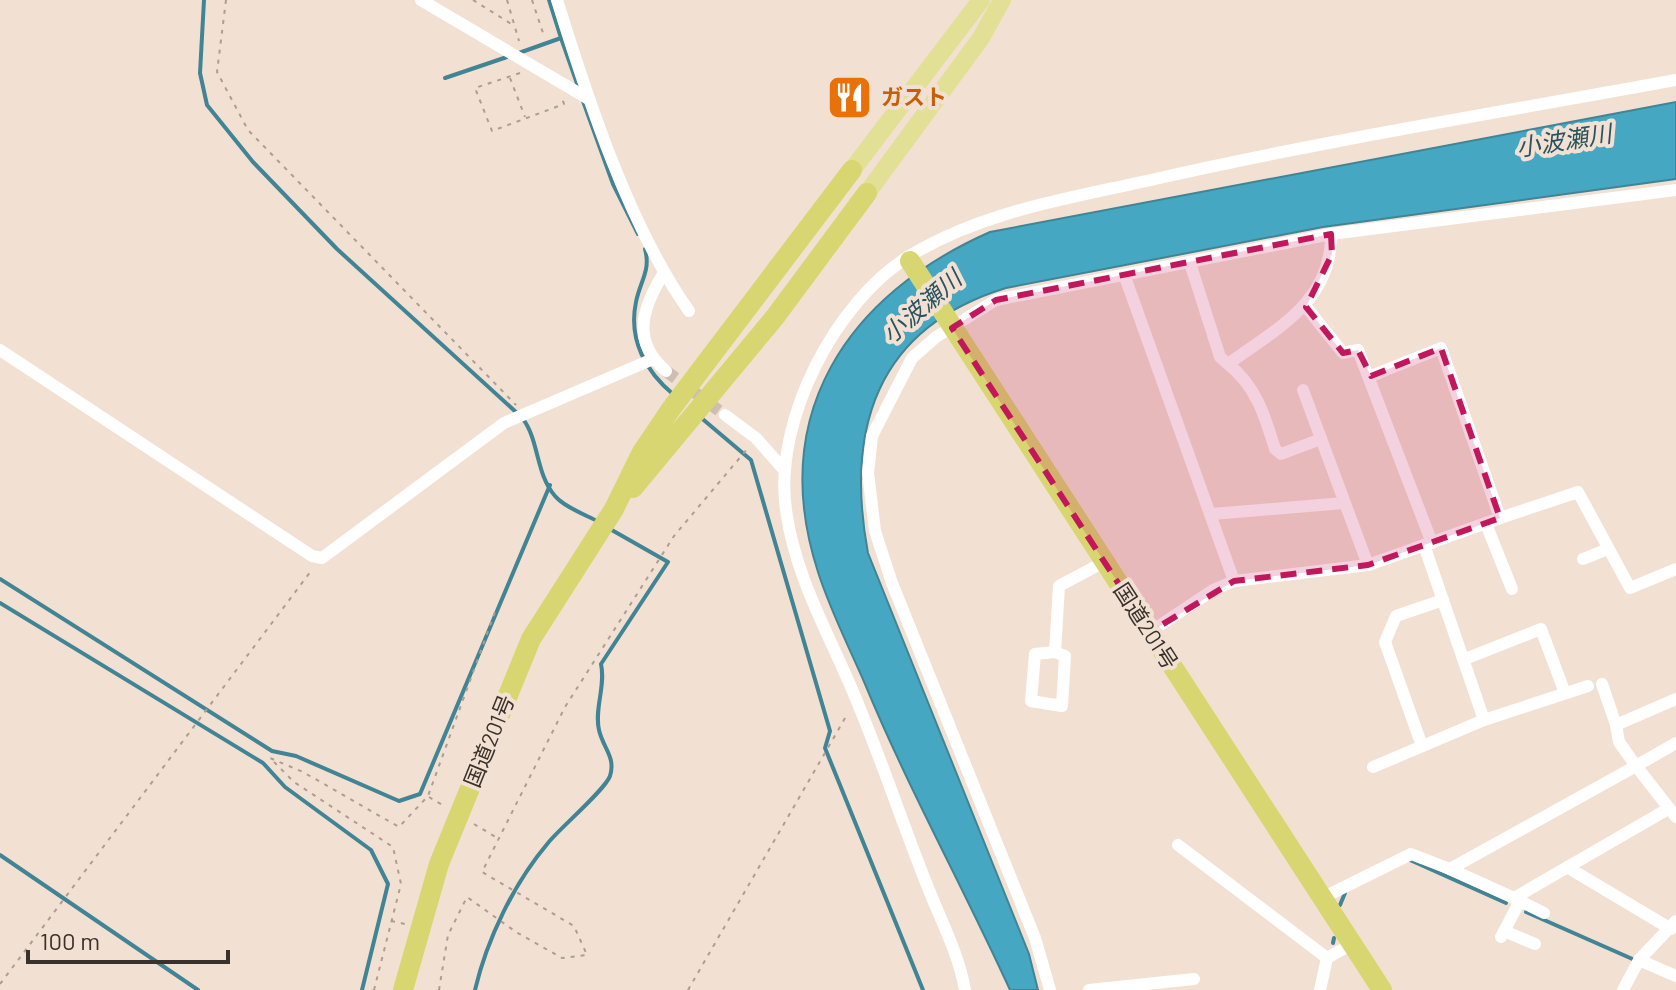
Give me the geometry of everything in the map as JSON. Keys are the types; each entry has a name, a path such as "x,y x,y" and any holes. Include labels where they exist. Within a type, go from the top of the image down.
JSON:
{"highway":[{"name":"国道201号","path":"403,990 439,864 531,639 614,509 642,452 671,409 852,170"},
{"name":"国道201号","path":"614,509 775,317 867,193"},
{"name":"国道201号","path":"910,261 1382,990"}],"main road":[{"path":"852,170 981,0"},
{"path":"867,193 981,38 1002,0"}],"street":[{"path":"421,0 587,98"},
{"path":"557,0 587,98 663,274 689,311"},
{"path":"965,990 856,699 797,559 785,508 785,471 798,412 815,366 834,330 858,299 907,257 957,232 1024,208 1229,162 1676,80"},
{"path":"1050,990 1025,913 892,583 875,531 868,473 872,436 894,387 912,358 950,326 996,300 1331,234 1676,190"},
{"path":"1228,364 1306,307 1332,254 1331,234"},
{"path":"1190,263 1220,357 1242,375 1256,395 1275,449 1281,454 1321,439"},
{"path":"663,274 645,305 642,325 653,359 666,371"},
{"path":"1125,277 1234,581"},
{"path":"1306,307 1343,353 1358,350 1371,376 1484,720"},
{"path":"1371,376 1441,348 1500,518"},
{"path":"0,350 312,556 322,558 425,478 523,412 653,359"},
{"path":"1303,390 1368,565"},
{"path":"725,415 756,438 785,471"},
{"path":"1150,632 1213,590 1234,581 1368,565 1578,492 1630,588 1676,569"},
{"path":"1212,514 1344,503"},
{"path":"1486,524 1512,589"},
{"path":"1583,559 1608,549"},
{"path":"1055,652 1059,586 1104,562"},
{"path":"1422,746 1385,642 1396,616 1443,600"},
{"path":"1465,659 1541,629 1565,693"},
{"path":"1055,652 1065,656 1062,706 1031,701 1035,654 1055,652"},
{"path":"1535,944 1502,934 1517,899 1567,867 1672,813 1619,742 1602,684"},
{"path":"1373,767 1484,720 1588,686"},
{"path":"1616,725 1676,699"},
{"path":"1450,869 1676,743"},
{"path":"1178,845 1327,958"},
{"path":"1322,898 1411,854 1544,913"},
{"path":"1567,867 1674,925 1639,960 1623,990"},
{"path":"1320,990 1327,958 1352,944"},
{"path":"1639,960 1676,976"},
{"path":"1089,990 1194,979"}],"path":[{"path":"226,0 217,72 248,130 523,412"},
{"path":"473,0 514,26"},
{"path":"507,0 524,59"},
{"path":"532,0 543,33"},
{"path":"536,67 475,88 492,131 564,104 554,78"},
{"path":"509,77 526,118"},
{"path":"439,990 448,935 467,897 516,932 562,958 587,955 574,926 482,872 565,707 674,536 756,438"},
{"path":"0,984 322,558"},
{"path":"374,990 401,884 393,847 294,782 270,758 303,772 399,827 428,796 495,612"},
{"path":"688,990 856,699"}],"highlighted area":[{"path":"1331,234 1332,254 1306,307 1343,353 1358,350 1371,376 1441,348 1500,518 1368,565 1234,581 1150,632 952,328 996,300"}],"water":[{"name":"小波瀬川","path":"1676,102 1676,179 1323,227 1006,288 962,306 926,329 899,357 880,389 867,425 862,465 862,508 868,553 1029,954 1038,990 1010,990 899,761 834,614 818,572 805,515 803,461 812,412 831,366 859,326 896,289 939,258 990,232"}],"waterway":[{"path":"204,0 200,73 207,105 253,162 337,249 517,413"},
{"path":"516,54 561,38 549,0"},
{"path":"561,38 579,89"},
{"path":"445,78 507,57"},
{"path":"583,101 613,184 638,234"},
{"path":"645,249 646,270 634,316 637,342 655,376 674,395"},
{"path":"699,416 751,460 830,731 825,748 923,990"},
{"path":"523,419 549,488 569,507 599,522"},
{"path":"0,579 272,751 296,756 399,801 420,794 550,485"},
{"path":"475,990 494,932 524,876 548,843 610,776 610,758 598,722 601,664 668,562 610,529"},
{"path":"0,603 263,763 285,787 371,850 388,884 362,990"},
{"path":"0,855 198,990"},
{"path":"1410,860 1506,903"},
{"path":"1340,905 1345,893"},
{"path":"1526,912 1637,961"},
{"path":"1333,943 1334,938"}],"tunnel":[{"path":"666,371 725,415"}],"place":[{"name":"ガスト","path":"850,97"}]}
